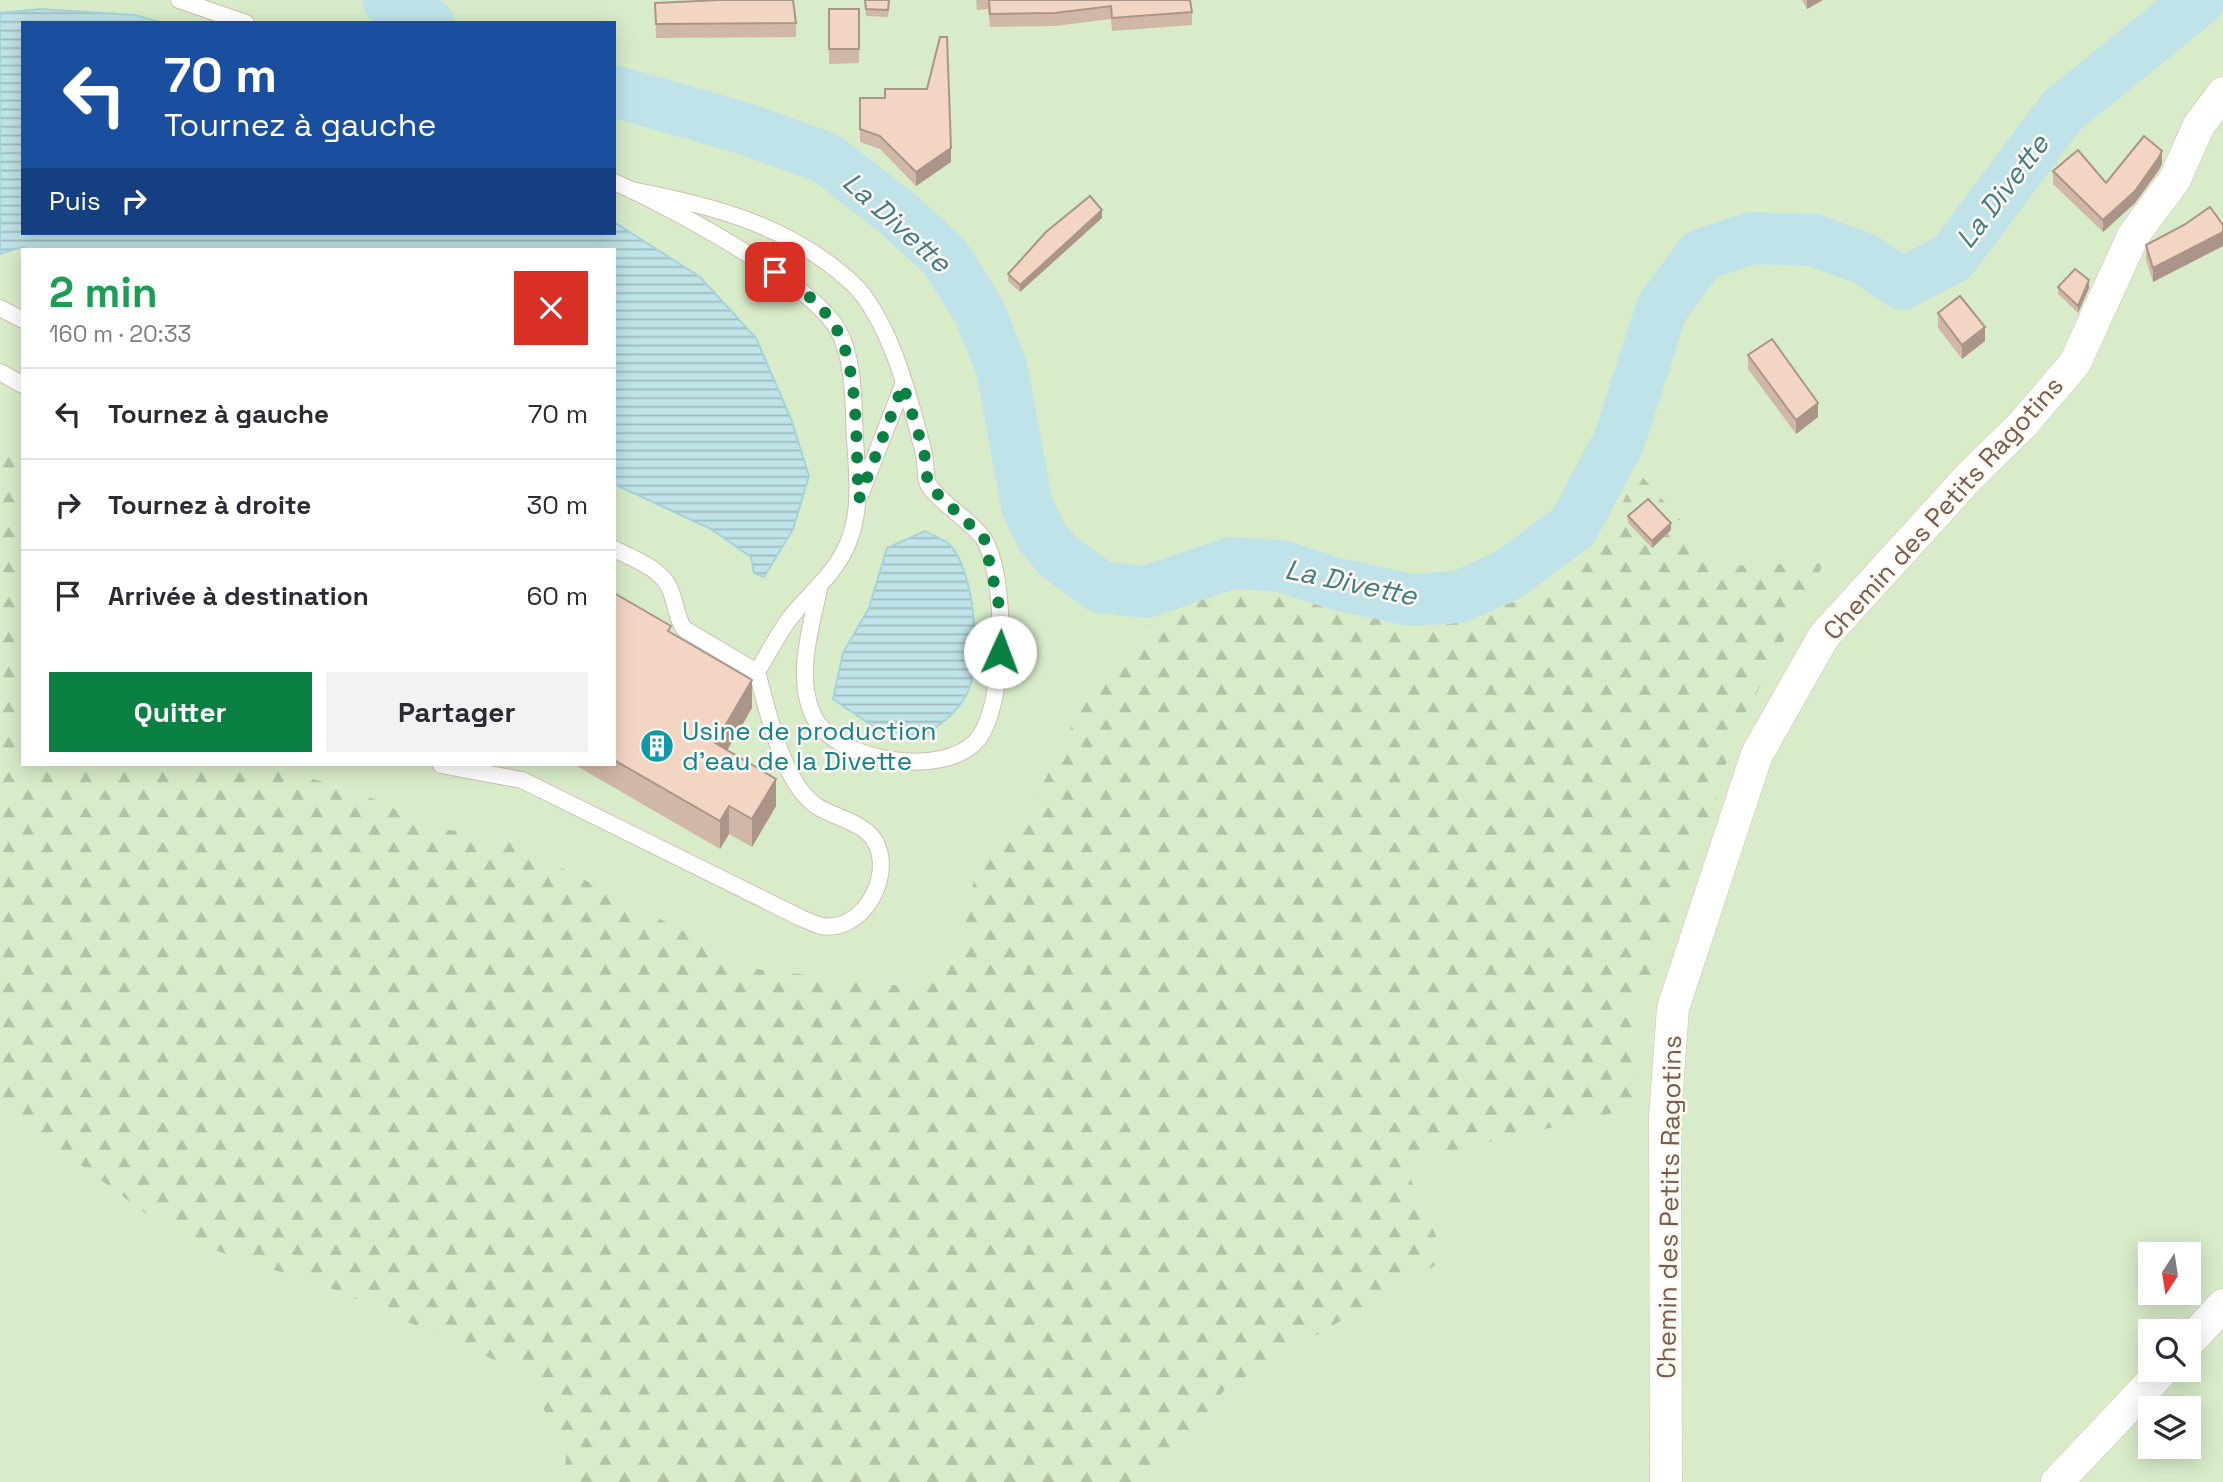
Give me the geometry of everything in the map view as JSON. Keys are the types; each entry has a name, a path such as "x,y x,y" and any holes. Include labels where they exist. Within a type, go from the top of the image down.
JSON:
{"street":[{"name":"Chemin des Petits Ragotins","path":"1666,1482 1665,1116 1673,1008 1757,754 1824,636 1969,477 2023,424 2075,363 2133,236 2175,179 2199,125 2223,93"},
{"path":"2201,1329 2223,1305"},
{"path":"2057,1482 2152,1382"}],"lane":[{"path":"178,0 240,21"},
{"path":"616,183 796,285 837,329 851,382 859,499"},
{"path":"631,190 699,203 740,215 777,232 850,281 875,310 924,451 928,485 984,538 991,562 1002,635 993,702 977,740 965,750 949,755 898,761 844,748 827,734 814,717 806,679 807,653 819,589"},
{"path":"0,308 21,319"},
{"path":"0,372 21,384"},
{"path":"757,672 790,617 832,573 849,542 859,499 903,385"},
{"path":"446,766 522,780 801,919 823,926 844,922 861,912 875,895 881,876 881,856 875,840 855,824 817,806 801,791 775,735 757,672 684,629 677,618 670,587 660,575 616,550"}],"green space":[{"path":"0,0 2223,0 2223,1482 0,1482"},
{"path":"0,445 21,452 21,766 292,766 304,776 369,797 436,828 504,838 756,969 928,989 960,950 977,864 1036,798 1093,684 1148,625 1230,581 1450,624 1521,599 1602,543 1638,472 1721,566 1824,563 1732,740 1718,796 1638,1010 1640,1107 1403,1162 1446,1259 1226,1388 1153,1482 563,1482 567,1449 522,1372 335,1290 178,1238 28,1125 0,1099"}],"water":[{"path":"40,9 134,15 156,21 21,21 21,235 616,235 616,223 700,277 756,338 791,419 809,476 793,529 764,577 754,573 751,557 711,529 616,485 616,248 22,247 0,254 0,13"},
{"path":"925,531 949,544 958,556 970,591 975,654 970,686 962,702 951,715 923,737 874,727 833,699 843,653 869,608 887,548"}],"building":[{"path":"793,0 796,23 656,24 655,3"},
{"path":"865,0 889,0 888,10 866,9"},
{"path":"989,0 1190,0 1192,12 1112,18 1111,6 1055,13 990,14"},
{"path":"829,9 859,9 859,49 829,49"},
{"path":"940,37 947,37 951,148 916,172 880,136 860,129 860,98 885,98 885,89 927,89"},
{"path":"2144,136 2162,151 2135,191 2103,220 2053,171 2078,150 2106,183"},
{"path":"1090,196 1102,210 1020,285 1008,274 1046,232"},
{"path":"2210,207 2223,225 2223,232 2153,268 2146,245 2184,225"},
{"path":"2075,269 2089,280 2078,306 2058,287"},
{"path":"1960,296 1985,327 1962,345 1938,313"},
{"path":"1772,339 1818,403 1796,420 1748,355"},
{"path":"1648,499 1671,523 1652,541 1628,516"},
{"name":"Usine de production d'eau de la Divette","path":"616,594 671,626 668,631 752,680 715,743 776,779 752,819 729,806 720,821 616,761"}],"waterway":[{"name":"La Divette","path":"388,0 425,21"},
{"name":"La Divette","path":"616,92 746,129 826,158 897,213 945,257 980,313 1002,369 1027,506 1041,535 1058,556 1100,587 1146,592 1231,563 1281,566 1337,584 1411,600 1459,597 1508,575 1573,527 1619,441 1662,308 1701,255 1752,238 1813,240 1865,259 1902,284 1952,258 2062,111 2199,0"}],"place":[{"name":"Usine de production d'eau de la Divette","path":"657,746"}],"route":[{"path":"775,272 796,285 825,314 837,329 844,344 851,382 859,499 903,385 924,451 928,485 984,538 1002,619 1000,652"}]}
